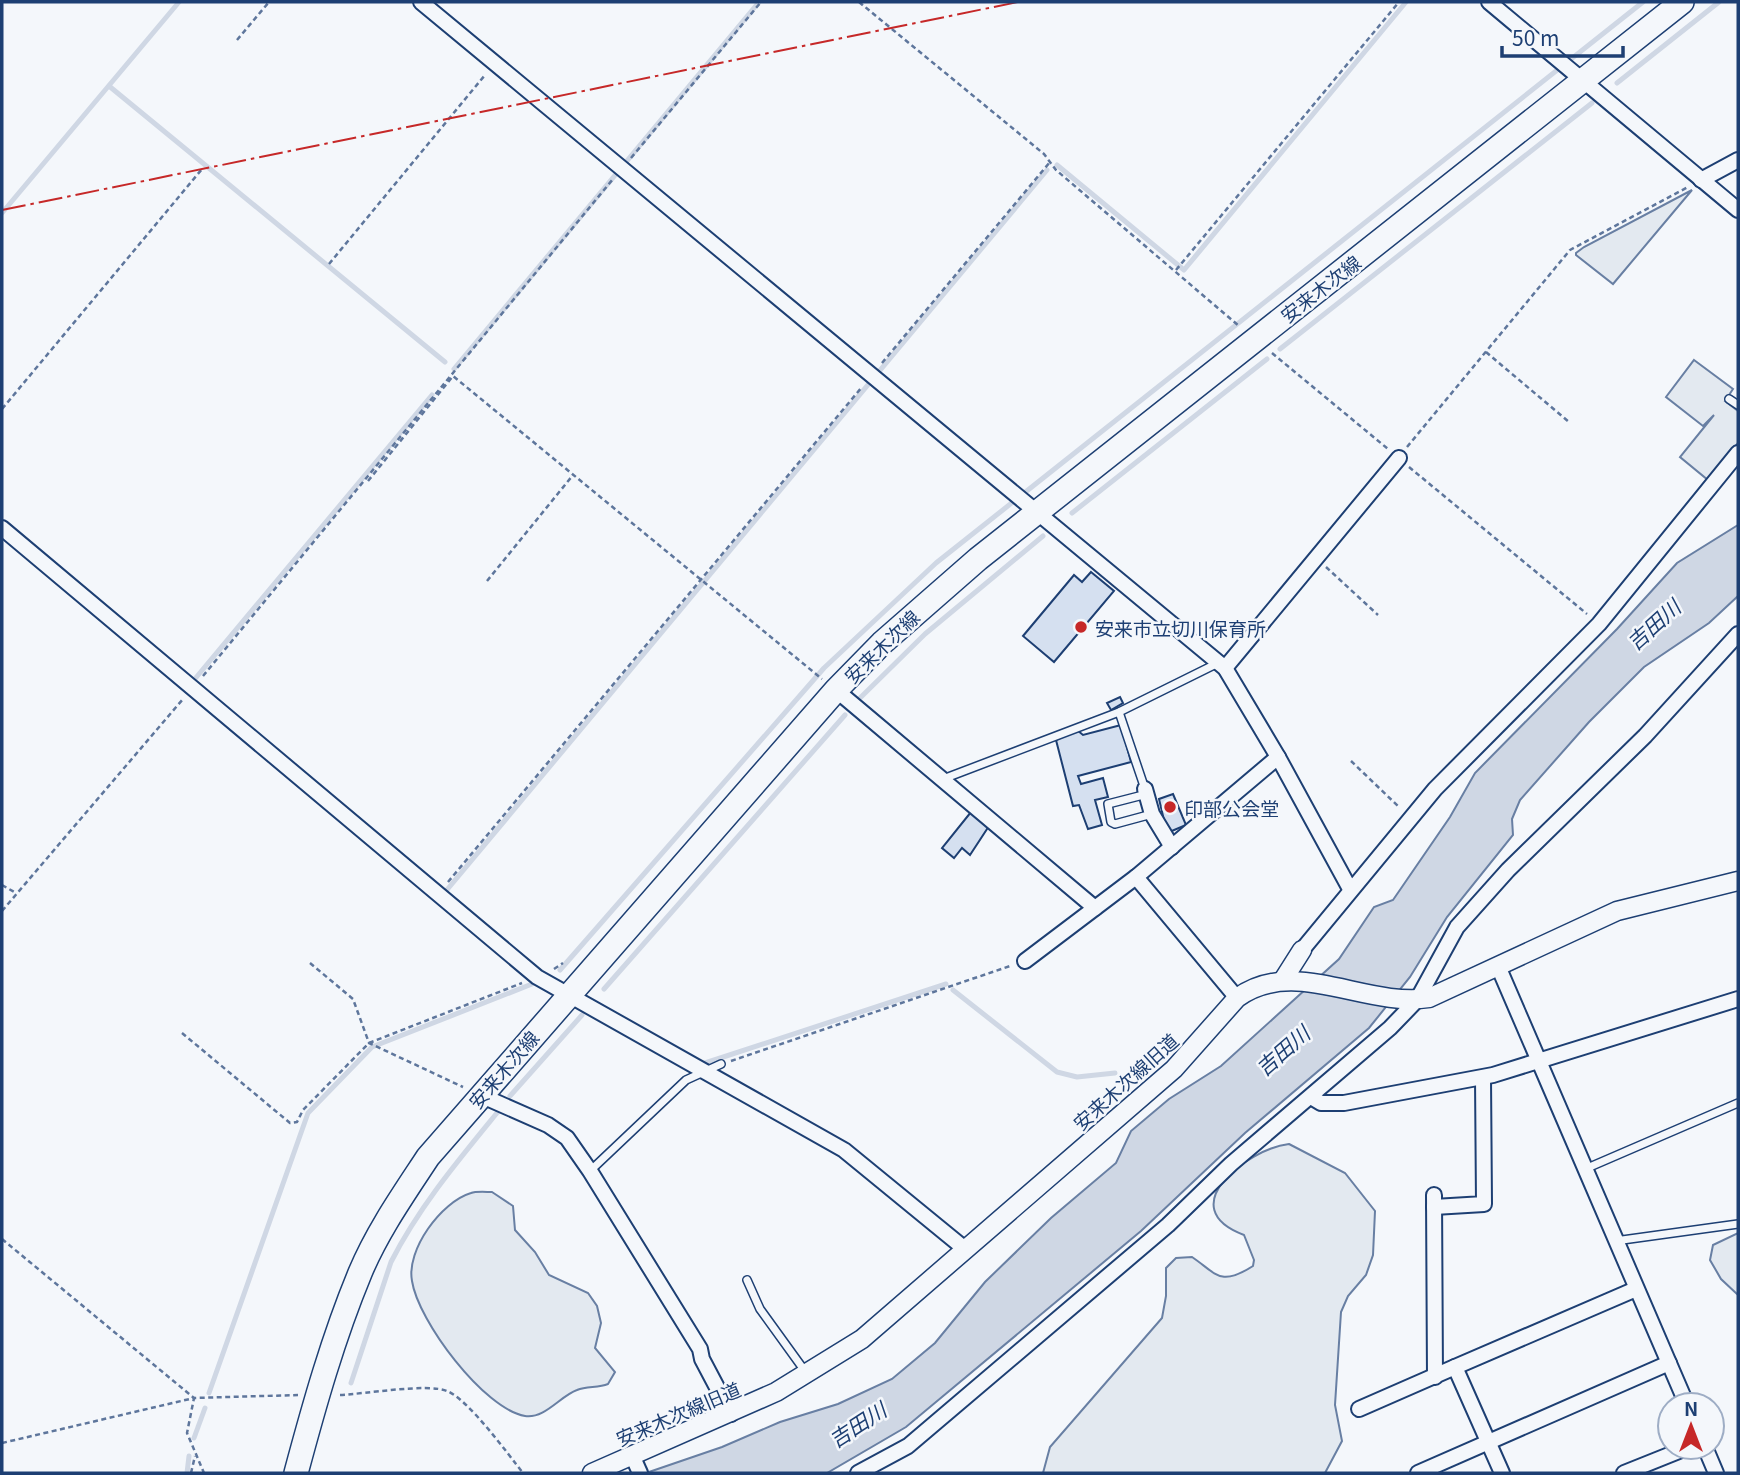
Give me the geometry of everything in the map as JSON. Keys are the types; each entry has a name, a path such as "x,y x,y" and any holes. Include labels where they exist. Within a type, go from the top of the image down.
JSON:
{"main road":[{"name":"安来木次線","path":"296,1473 316,1395 360,1272 391,1212 428,1157 836,690 915,612 1037,512 1682,2"}],"street":[{"path":"421,2 1222,666 1278,757 1350,889"},
{"path":"1489,2 1738,210"},
{"path":"1701,180 1738,160"},
{"path":"1287,980 1301,950 1409,817 1599,624 1738,453"},
{"path":"1222,666 1399,458"},
{"path":"2,528 537,977 844,1150 965,1249"},
{"path":"858,1473 908,1446 928,1430 1141,1249 1203,1188 1390,1028 1458,927 1508,870 1645,736 1738,634"},
{"path":"836,690 1095,908"},
{"path":"1025,961 1136,877 1278,757"},
{"path":"1146,792 1152,814 1171,846"},
{"path":"1136,877 1237,998"},
{"name":"安来木次線旧道","path":"592,1473 636,1466 808,1374 882,1322 1174,1069 1237,998 1249,989 1287,980 1410,1000 1440,994 1617,911 1738,881"},
{"path":"1498,966 1681,1391"},
{"path":"1311,1097 1321,1103 1344,1103 1483,1078 1738,999"},
{"path":"1435,1377 1434,1201 1484,1204 1483,1078"},
{"path":"480,1095 562,1133 590,1171 700,1349 702,1359 731,1414"},
{"path":"1359,1409 1636,1289"},
{"path":"1418,1473 1669,1363"},
{"path":"1455,1367 1502,1473"},
{"path":"1624,1473 1656,1460"}],"lane":[{"path":"1729,399 1738,405"},
{"path":"942,780 1119,712 1222,666"},
{"path":"1119,712 1146,792 1108,804 1109,815 1115,824 1152,814"},
{"path":"590,1171 686,1080 721,1064"},
{"path":"1584,1170 1738,1103"},
{"path":"1615,1241 1738,1224"},
{"path":"747,1280 764,1315 808,1374"}],"path":[{"path":"237,40 270,2"},
{"path":"2,911 192,688 761,2"},
{"path":"859,2 1044,153 1056,170 1179,267 1256,340 1599,624"},
{"path":"1179,267 1399,2"},
{"path":"329,264 495,64"},
{"path":"2,409 202,169"},
{"path":"1399,458 1570,250 1701,180"},
{"path":"1486,352 1569,422"},
{"path":"368,481 453,376 836,690"},
{"path":"487,581 573,475"},
{"path":"1316,558 1378,615"},
{"path":"438,894 701,580"},
{"path":"1351,761 1409,817"},
{"path":"2,885 16,893"},
{"path":"721,1064 1025,961"},
{"path":"310,963 353,999 372,1045 480,1095"},
{"path":"182,1033 290,1123 296,1122 303,1110 372,1045 523,982"},
{"path":"2,1239 194,1398"},
{"path":"2,1443 194,1398 316,1395 429,1388 448,1391 493,1436 523,1473"},
{"path":"194,1398 187,1433 204,1473"},
{"path":"191,1473 195,1455"}],"shaded area":[{"path":"1692,190 1613,284 1576,255 1584,247"},
{"path":"1694,360 1733,389 1725,401 1738,411 1738,443 1708,480 1680,457 1714,415 1703,426 1666,397"},
{"path":"1289,1144 1345,1173 1375,1211 1373,1255 1366,1275 1348,1296 1341,1312 1335,1405 1342,1441 1325,1473 1043,1473 1050,1447 1162,1318 1166,1296 1166,1268 1176,1258 1192,1257 1214,1273 1226,1277 1253,1266 1254,1260 1244,1235 1223,1224 1214,1210 1215,1196 1223,1181 1237,1168 1272,1148"},
{"path":"473,1192 492,1192 513,1206 515,1230 535,1252 549,1275 588,1293 597,1306 601,1323 595,1348 615,1372 608,1384 577,1390 546,1411 532,1416 509,1410 491,1398 455,1361 426,1318 412,1281 414,1255 438,1217 460,1198"},
{"path":"1738,1233 1738,1295 1721,1279 1710,1260 1713,1245"}],"water":[{"name":"吉田川","path":"1738,525 1738,596 1709,623 1644,667 1589,722 1520,800 1512,819 1513,835 1447,917 1410,977 1369,1028 1245,1133 1141,1231 906,1427 827,1473 646,1473 722,1447 780,1422 838,1404 892,1379 935,1343 985,1282 1051,1218 1116,1163 1131,1131 1169,1099 1221,1066 1339,959 1374,907 1393,900 1450,817 1475,773 1617,629 1677,563"}],"building":[{"path":"1091,572 1114,591 1054,662 1023,636 1074,575 1082,582"},
{"path":"1120,697 1123,703 1111,710 1107,703"},
{"path":"1121,725 1131,762 1078,776 1081,784 1103,778 1108,797 1095,800 1102,825 1088,829 1079,805 1073,806 1056,740 1077,730 1083,735"},
{"name":"印部公会堂","path":"1173,794 1186,825 1167,833 1159,799"},
{"path":"971,812 989,826 970,855 962,848 954,858 942,848"}],"waterway":[{"path":"2,213 179,2"},
{"path":"454,369 759,2"},
{"path":"1057,165 1184,270 1406,2"},
{"path":"560,970 824,668 936,563 1643,2"},
{"path":"1617,83 1719,2"},
{"path":"109,86 445,362"},
{"path":"1280,349 1592,103"},
{"path":"446,891 1047,170"},
{"path":"1072,513 1267,359"},
{"path":"194,680 432,395"},
{"path":"859,699 925,634 1043,536"},
{"path":"604,989 845,715"},
{"path":"209,1393 308,1113 372,1047 532,984"},
{"path":"705,1063 946,984"},
{"path":"953,990 1057,1072 1077,1077 1115,1073"},
{"path":"510,1096 582,1015"},
{"path":"351,1383 391,1262 402,1241 442,1182 501,1108"},
{"path":"194,1438 205,1408"},
{"path":"187,1473 189,1456"}],"power":[{"path":"2,210 1018,2"}],"place":[{"name":"安来市立切川保育所","path":"1081,627"},
{"name":"印部公会堂","path":"1170,807"}]}
